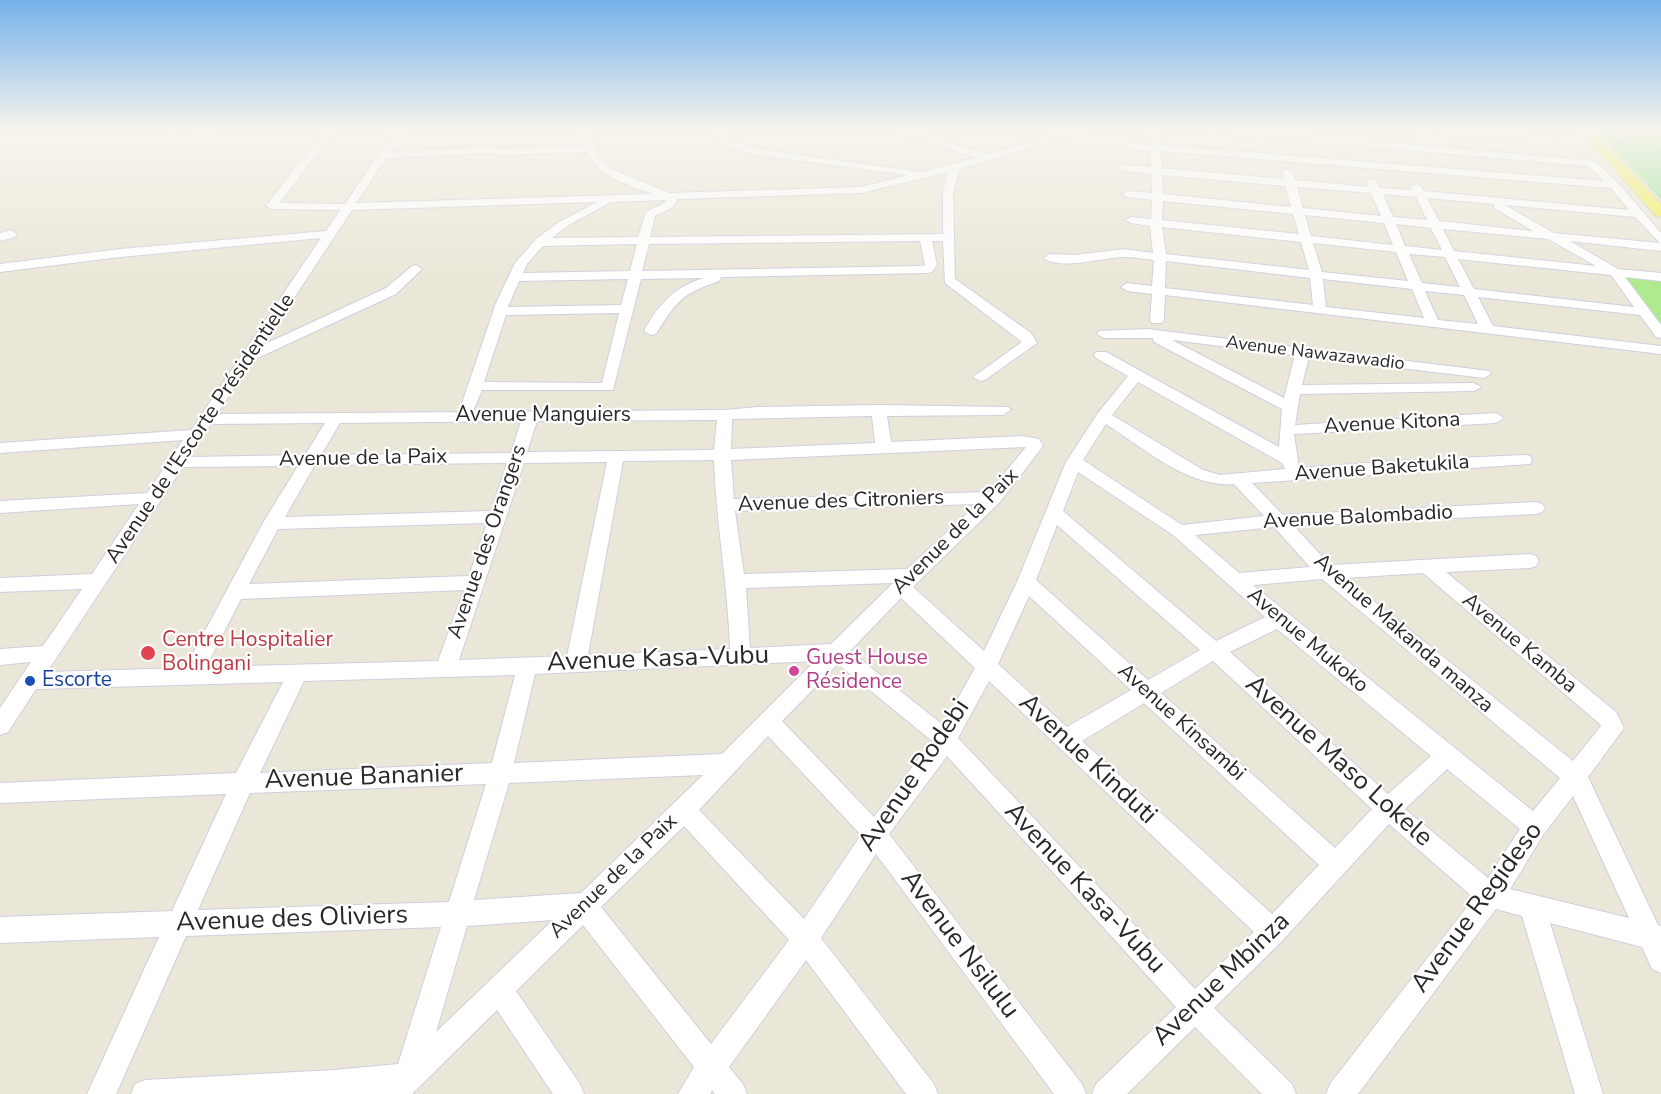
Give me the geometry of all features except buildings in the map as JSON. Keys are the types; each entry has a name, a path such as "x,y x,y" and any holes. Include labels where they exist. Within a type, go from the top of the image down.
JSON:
{"main road":[{"path":"1632,181 1661,213"}],"street":[{"path":"290,181 272,206 350,207 861,189 896,181"},
{"name":"Avenue de l'Escorte Présidentielle","path":"0,726 366,181"},
{"path":"629,181 670,196"},
{"path":"932,181 948,192"},
{"path":"951,181 948,192 949,280 1026,336 1030,343 980,377"},
{"path":"1157,181 1156,224 1160,256 1157,320"},
{"path":"1261,181 1639,214"},
{"path":"1290,181 1316,274 1320,310"},
{"path":"1372,181 1432,322"},
{"path":"1413,181 1487,328"},
{"path":"1439,181 1492,202 1615,272 1661,334"},
{"path":"1475,181 1492,202"},
{"path":"1566,181 1614,185"},
{"path":"1610,181 1661,240"},
{"path":"1128,194 1661,247"},
{"path":"476,386 608,387 650,214 669,205 670,196"},
{"path":"469,406 513,277 524,258 563,224 613,198"},
{"path":"1131,220 1661,278"},
{"path":"0,268 120,253 331,234"},
{"path":"513,277 928,269 931,265 925,237"},
{"path":"540,242 949,237"},
{"path":"1050,258 1075,259 1124,253 1160,256 1645,312"},
{"path":"248,357 272,348 328,318 371,302 394,289 416,269"},
{"path":"651,331 664,305 683,291 708,280 737,273"},
{"path":"1127,287 1661,350"},
{"path":"501,311 627,309"},
{"path":"1147,333 1290,406"},
{"name":"Avenue Nawazawadio","path":"1104,334 1147,333 1484,374"},
{"path":"1292,466 1287,430 1290,406 1303,353"},
{"path":"1101,355 1292,466"},
{"name":"Avenue Rodebi","path":"692,1094 806,939 875,834 946,740 986,668 1026,582 1074,462 1103,416 1137,375"},
{"path":"1295,390 1474,387"},
{"path":"879,410 884,448"},
{"name":"Avenue Manguiers","path":"207,419 725,416 758,412 1003,410"},
{"path":"725,416 721,455 724,505 736,581 740,657"},
{"name":"Avenue Baketukila","path":"1103,416 1197,474 1210,479 1240,480 1292,466 1524,460"},
{"path":"191,676 272,522 336,417"},
{"name":"Avenue des Orangers","path":"446,667 530,418"},
{"name":"Avenue Kitona","path":"1287,430 1496,418"},
{"path":"0,448 196,434"},
{"name":"Avenue de la Paix","path":"178,462 721,455 1023,441 1033,443 1035,449 994,498 906,582 768,721 684,810 400,1085"},
{"path":"576,663 616,457"},
{"name":"Avenue Mukoko","path":"1074,462 1179,531 1279,619 1535,827"},
{"name":"Avenue Makanda manza","path":"1240,480 1326,572 1576,777"},
{"path":"0,507 152,498"},
{"name":"Avenue des Citroniers","path":"724,505 994,498"},
{"name":"Avenue Balombadio","path":"1179,531 1279,521 1536,508"},
{"name":"Avenue Maso Lokele","path":"1053,512 1214,651 1388,809 1491,896 1656,938"},
{"path":"272,522 497,517"},
{"path":"1234,580 1326,572 1530,561"},
{"name":"Avenue Kamba","path":"1427,567 1611,721"},
{"path":"0,585 99,580"},
{"path":"736,581 906,582"},
{"name":"Avenue Kinduti","path":"906,582 986,668 1066,739 1273,932"},
{"name":"Avenue Kinsambi","path":"1026,582 1336,865"},
{"path":"234,592 476,583"},
{"path":"1066,739 1214,651 1279,619"},
{"name":"Avenue Kasa-Vubu","path":"32,681 528,666 837,652 946,740 1194,1007 1282,1094"},
{"path":"0,657 49,653"},
{"path":"145,1094 334,1084 400,1085 458,914 501,772 528,666"},
{"path":"102,1094 243,783 298,672"},
{"name":"Avenue Nsilulu","path":"768,721 875,834 1072,1094"},
{"name":"Avenue Regideso","path":"1340,1094 1491,896 1535,827 1612,728 1611,721"},
{"name":"Avenue Mbinza","path":"1106,1094 1273,932 1388,809 1447,755"},
{"name":"Avenue Bananier","path":"0,793 727,764"},
{"path":"1576,777 1656,938 1661,960"},
{"path":"684,810 806,939 924,1094"},
{"path":"584,905 733,1094"},
{"name":"Avenue des Oliviers","path":"0,930 458,914 584,905"},
{"path":"1532,907 1589,1094"},
{"path":"499,990 570,1094"}],"green space":[{"path":"1643,181 1661,181 1661,200"},
{"path":"1622,275 1661,279 1661,328"}],"place":[{"name":"Centre Hospitalier Bolingani","path":"148,653"},
{"name":"Guest House Résidence","path":"794,671"},
{"name":"Escorte","path":"30,681"}]}
